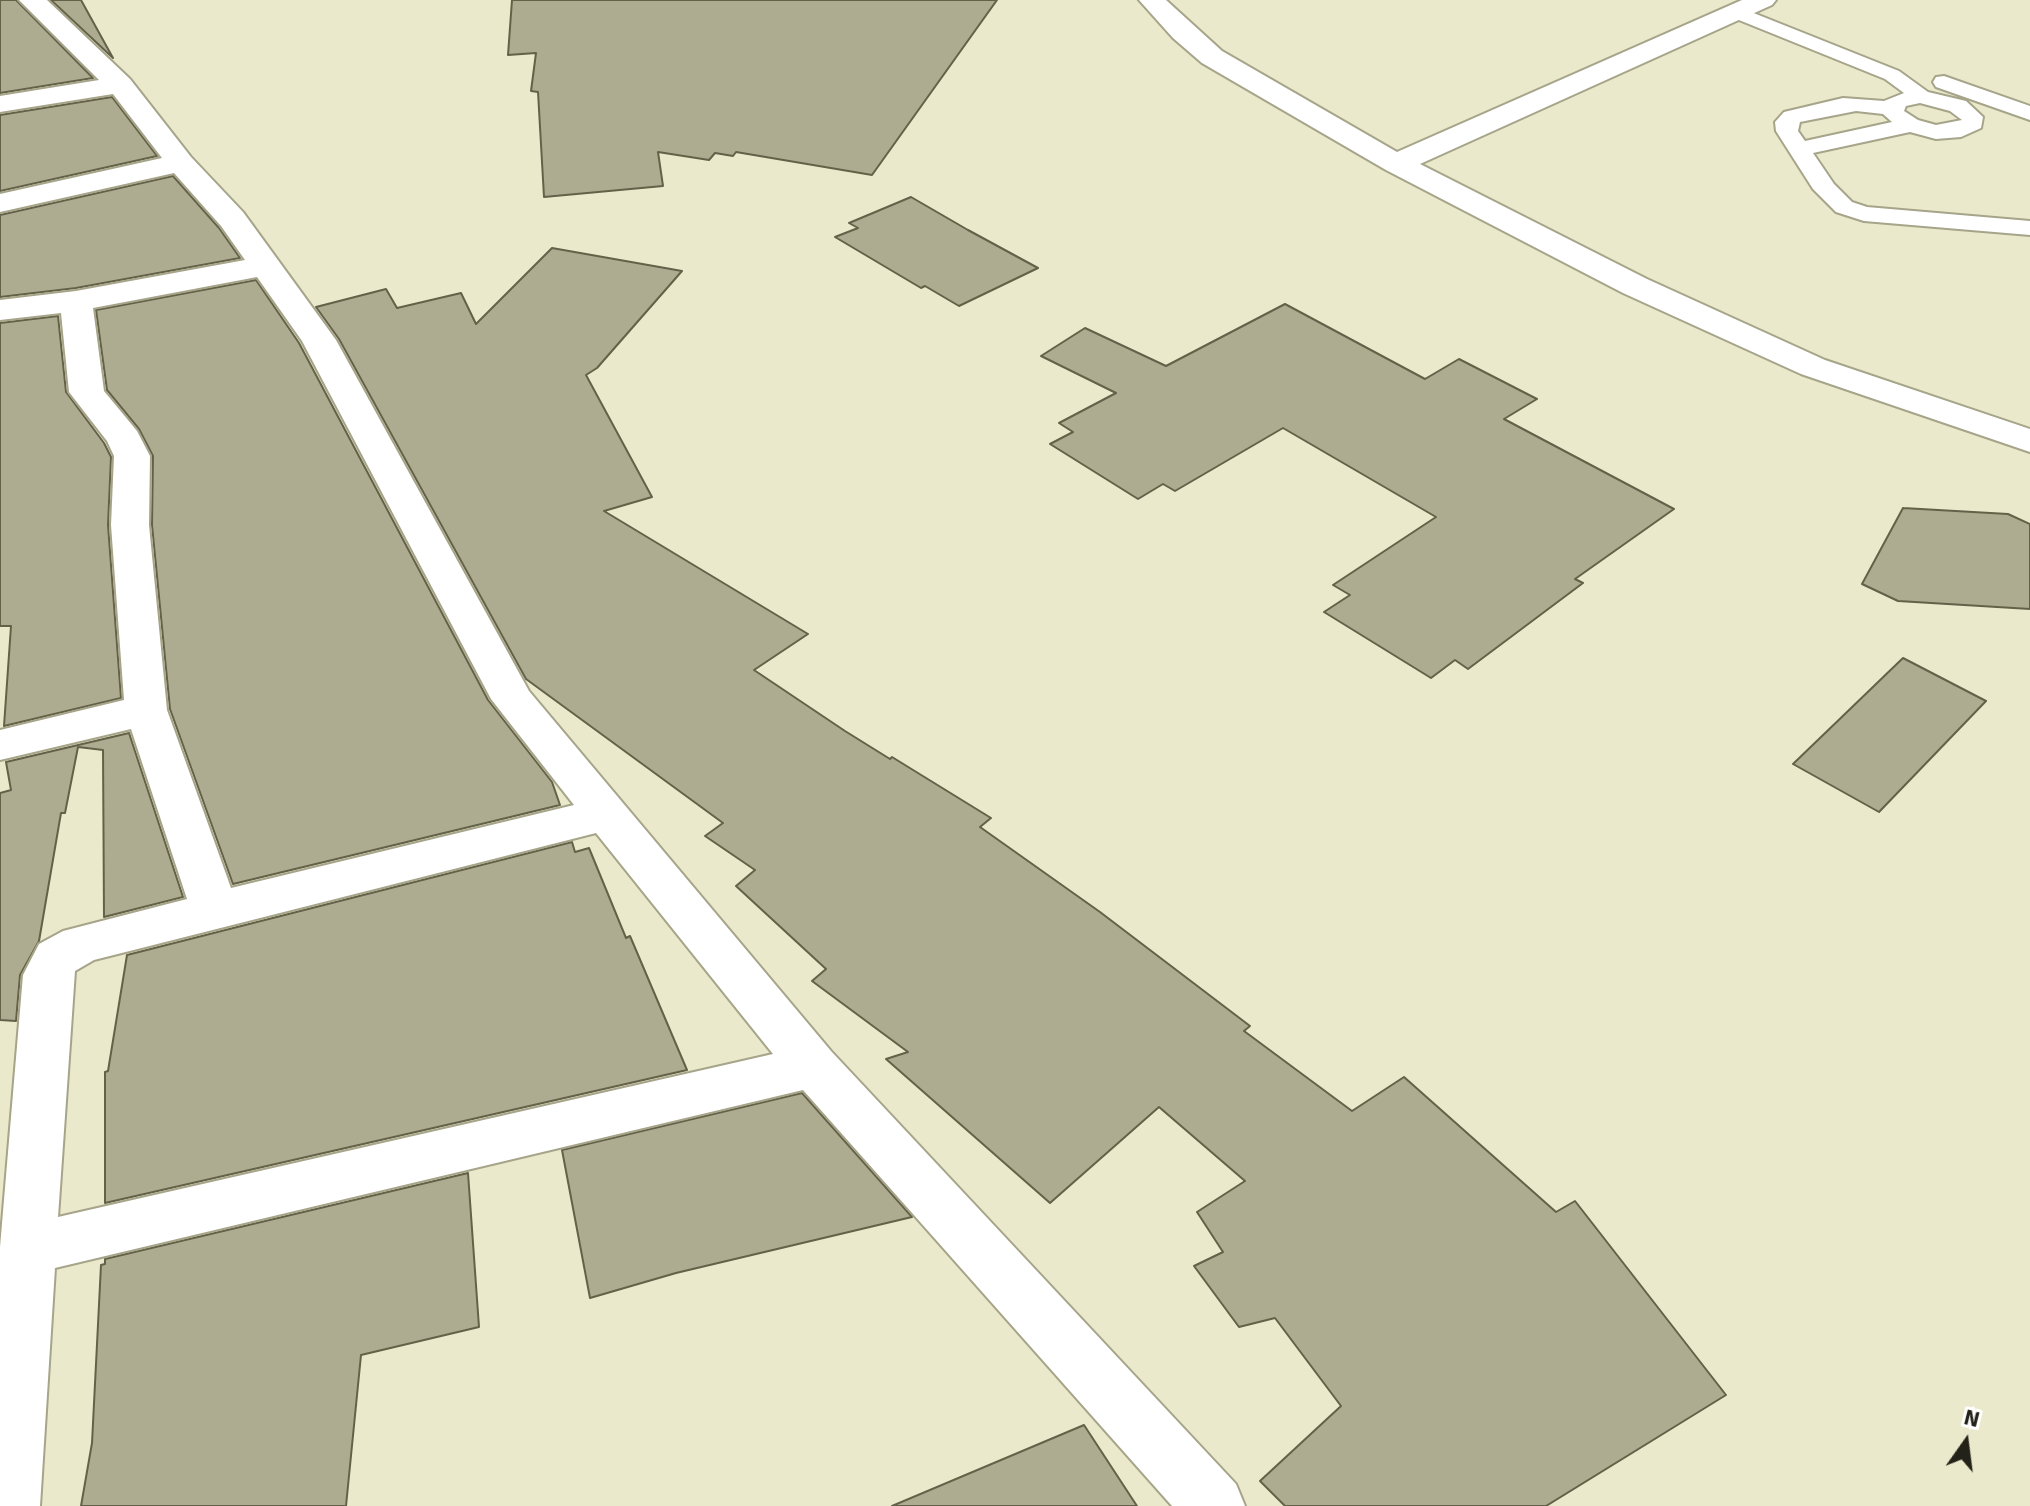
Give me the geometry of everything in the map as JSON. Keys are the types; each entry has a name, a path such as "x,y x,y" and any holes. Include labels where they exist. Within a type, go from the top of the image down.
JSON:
{"street":[{"path":"32,0 120,85 181,163 232,219 319,340 512,699 813,1066 1214,1506"},
{"path":"1152,0 1182,32 1212,57 1396,164 1635,286 1813,367 2030,441"},
{"path":"1396,164 1763,0"},
{"path":"0,104 120,85"},
{"path":"0,203 181,163"},
{"path":"0,310 76,301 265,266"},
{"path":"76,301 87,392 124,439 132,456 130,525 146,710 215,911"},
{"path":"0,745 146,710"},
{"path":"9,1506 18,1271 48,975 56,958 80,944 606,814"},
{"path":"18,1271 813,1066"}],"lane":[{"path":"1736,12 1892,75 1920,97"},
{"path":"1818,46 1870,55 2030,113"},
{"path":"1920,97 1958,106 1972,117 1973,123 1950,132 1910,125 1896,118 1892,109 1900,100 1920,97"},
{"path":"1892,109 1856,104 1792,117 1786,122 1787,131 1833,199 1844,207 1864,214 2030,228"},
{"path":"1798,149 1910,125"}],"building":[{"path":"0,0 16,0 93,78 0,93"},
{"path":"51,0 81,0 113,58"},
{"path":"512,0 997,0 872,175 736,152 733,156 715,153 709,160 658,152 663,186 544,197 538,92 531,91 536,53 508,55"},
{"path":"112,97 157,156 0,191 0,115"},
{"path":"173,176 219,228 240,258 76,288 0,297 0,215"},
{"path":"911,197 1038,268 959,306 925,286 921,288 835,237 858,228 849,223"},
{"path":"552,248 682,271 597,368 586,375 652,497 604,511 808,634 754,670 845,731 991,818 980,827 1100,912 1250,1026 1244,1031 1352,1111 1404,1077 1556,1212 1575,1201 1726,1395 1546,1506 1285,1506 1260,1481 1341,1406 1275,1318 1239,1327 1194,1266 1223,1252 1197,1212 1245,1181 1159,1107 1050,1203 886,1059 908,1052 812,981 826,969 736,886 755,870 705,836 723,823 526,679 339,339 316,307 386,289 397,308 461,293 476,324"},
{"path":"256,280 299,343 488,700 552,782 560,805 233,884 170,709 152,525 153,456 139,429 107,390 96,310"},
{"path":"1285,304 1425,379 1459,359 1537,399 1504,419 1674,509 1575,579 1583,583 1468,669 1455,660 1431,678 1324,612 1350,595 1333,585 1436,517 1283,428 1175,491 1163,484 1138,499 1050,444 1073,432 1059,423 1116,393 1041,356 1085,328 1166,366"},
{"path":"58,316 66,392 111,457 108,525 121,698 4,726 11,626 0,626 0,323"},
{"path":"1903,508 2008,514 2030,524 2030,609 1898,601 1862,584"},
{"path":"1903,658 1986,701 1879,812 1793,764"},
{"path":"129,733 183,897 104,917 103,750 78,747 65,813 61,813 39,941 20,975 16,1021 0,1020 0,793 11,790 6,762"},
{"path":"572,842 575,852 589,848 626,938 630,936 687,1070 105,1203 105,1072 108,1071 127,955"},
{"path":"802,1093 912,1217 676,1273 590,1298 562,1150"},
{"path":"468,1173 479,1327 361,1355 346,1506 81,1506 92,1443 101,1265 105,1264 105,1259"},
{"path":"1084,1425 1137,1506 892,1506"}]}
